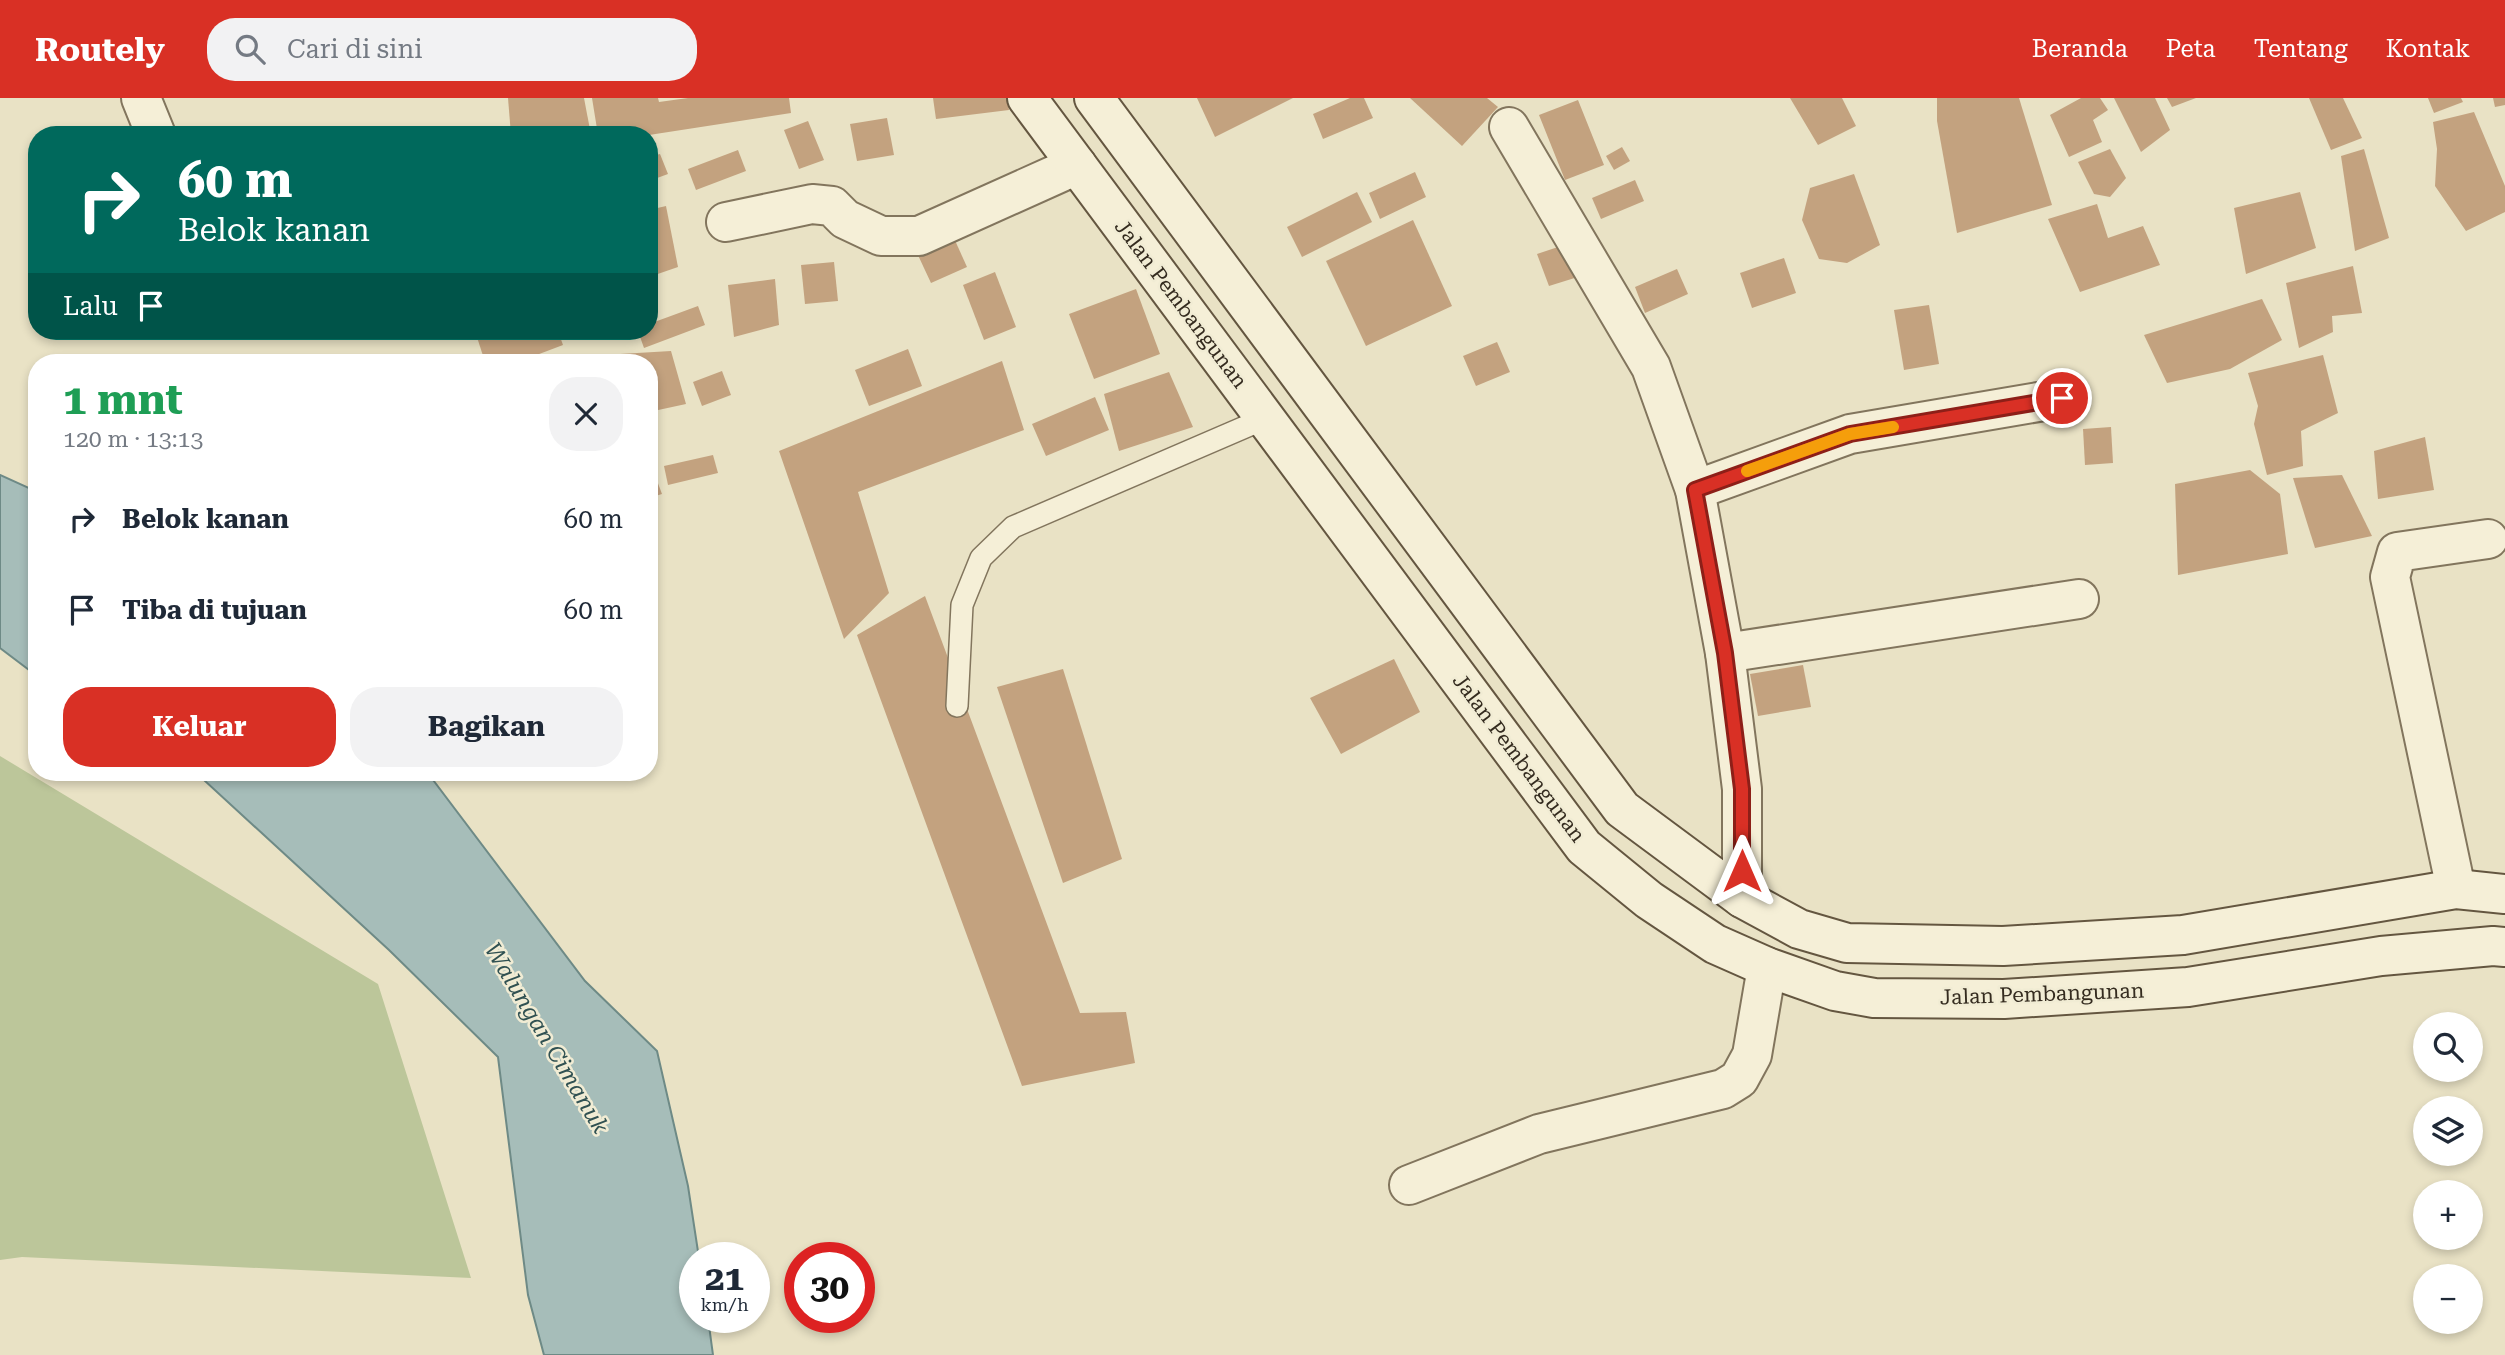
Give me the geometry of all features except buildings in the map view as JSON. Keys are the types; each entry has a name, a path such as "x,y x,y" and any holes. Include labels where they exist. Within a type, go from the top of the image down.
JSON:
{"main road":[{"path":"141,98 152,126"},
{"name":"Jalan Pembangunan","path":"1027,98 1584,846 1649,900 1715,944 1767,967 1835,991 1874,998 2004,999 2188,987 2381,956 2505,947"},
{"path":"1094,98 1622,809 1742,898 1799,929 1847,943 2003,946 2183,935 2456,889 2505,894"},
{"path":"1509,127 1651,367 1695,490 1725,653 1742,789 1742,898"},
{"path":"726,222 812,204 832,206 845,219 881,236 919,236 1077,165"},
{"path":"1147,258 1189,226"},
{"path":"1695,490 1850,434 2062,398"},
{"path":"2456,889 2390,577 2397,552 2488,539"},
{"path":"1725,653 2079,599"},
{"path":"1409,1185 1539,1134 1723,1089 1740,1079 1752,1055 1767,967"}],"lane":[{"path":"957,706 962,605 981,558 1013,527 1266,418"}],"green space":[{"path":"0,756 28,773 28,781 41,781 378,984 471,1278 22,1257 0,1260"}],"water":[{"path":"0,475 28,488 28,669 0,648"},
{"name":"Walungan Cimanuk","path":"205,781 434,781 585,981 657,1051 688,1186 697,1242 679,1242 679,1333 710,1333 713,1355 544,1355 528,1295 498,1057 389,950"}],"slow traffic":[{"path":"1747,471 1850,434 1893,427"}],"route":[{"path":"1742,871 1742,789 1725,653 1695,490 1850,434 2062,398"}]}
